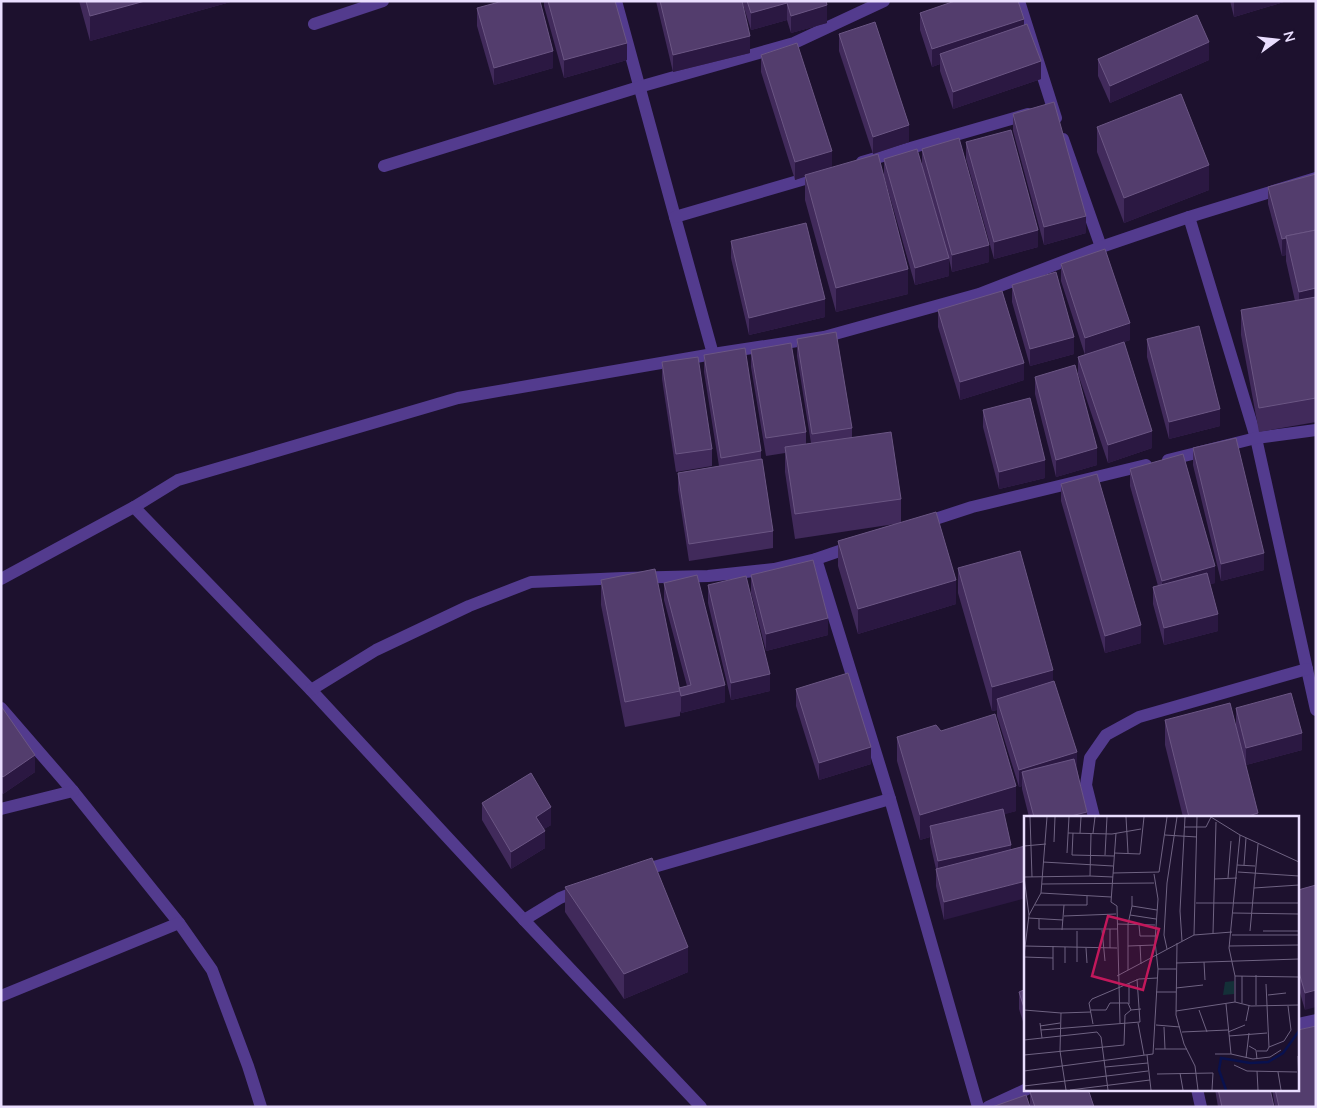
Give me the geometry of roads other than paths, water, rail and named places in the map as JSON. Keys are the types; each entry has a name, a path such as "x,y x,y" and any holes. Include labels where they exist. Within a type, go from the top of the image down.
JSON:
{"street":[{"path":"314,24 383,1"},
{"path":"616,1 713,354"},
{"path":"384,166 639,87 794,43 884,1"},
{"path":"1019,1 1052,106 1101,247"},
{"path":"854,165 1052,106"},
{"path":"675,217 835,170"},
{"path":"1,579 134,507 178,480 458,398 713,354 824,338 979,294 1101,247 1189,217 1316,178"},
{"path":"1189,217 1256,438 1316,710"},
{"path":"908,528 972,507 1256,438 1316,430"},
{"path":"134,507 311,690 524,920 701,1107"},
{"path":"311,690 376,650 469,606 531,582 708,576 774,569 816,559 862,544"},
{"path":"816,559 890,800 978,1107"},
{"path":"1094,816 1086,785 1090,758 1106,735 1139,716 1307,669"},
{"path":"1,708 73,790 179,923 212,970 248,1066 261,1107"},
{"path":"1,809 73,790"},
{"path":"628,874 890,800"},
{"path":"524,920 560,898 592,886"},
{"path":"1,996 179,923"},
{"path":"1300,1024 1316,1020"},
{"path":"988,1107 1025,1090"},
{"path":"1197,1090 1201,1107"}]}
